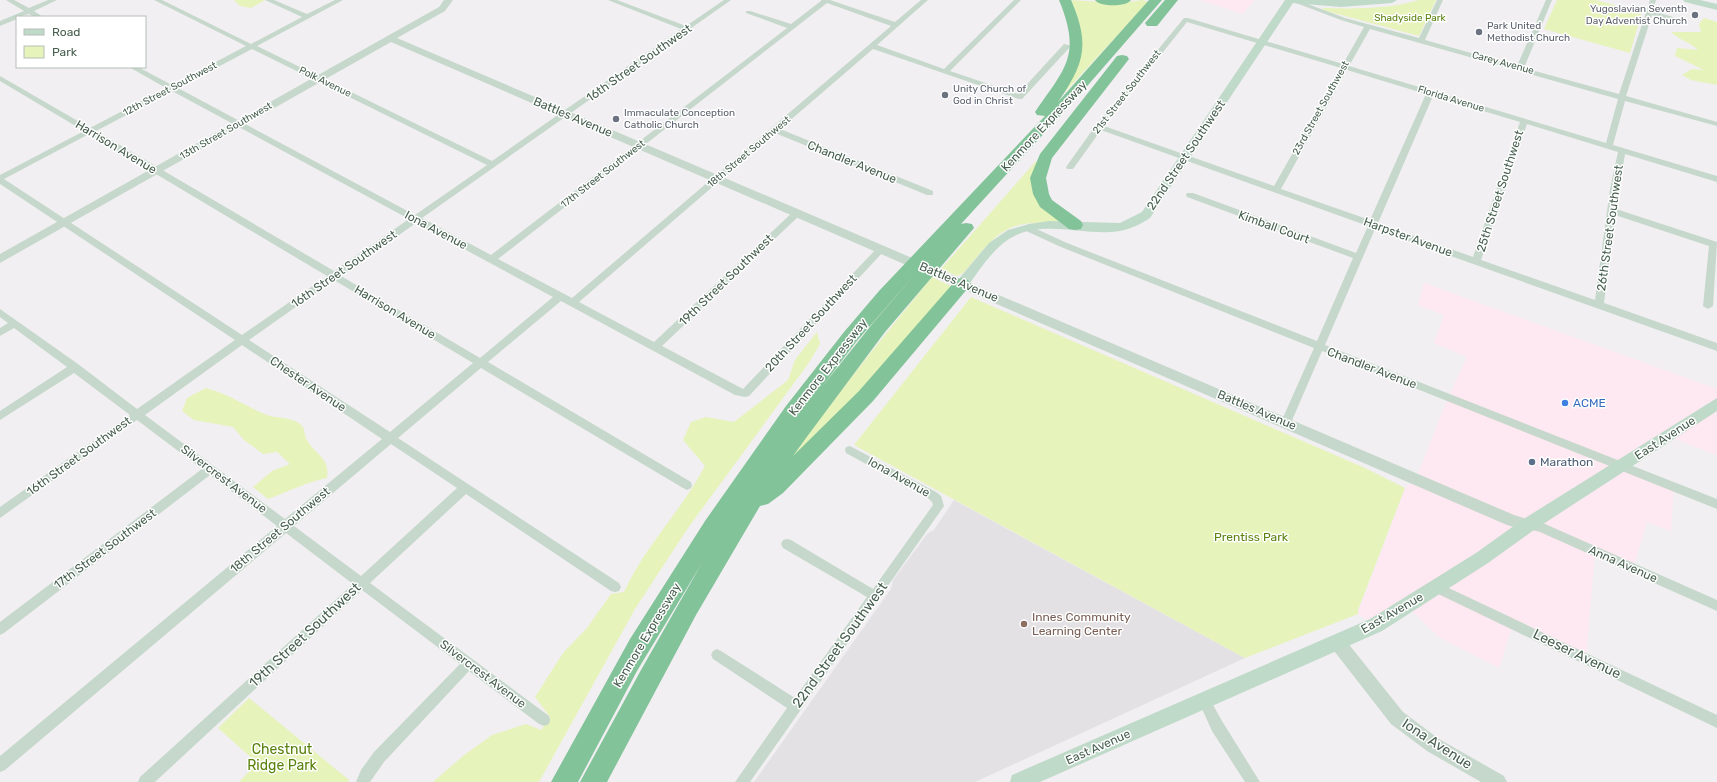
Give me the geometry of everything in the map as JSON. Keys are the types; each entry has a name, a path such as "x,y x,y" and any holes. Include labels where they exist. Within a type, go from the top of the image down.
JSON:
{"highway":[{"path":"969,206 1054,98 1073,64 1077,52 1077,39 1073,19 1065,0"},
{"path":"1101,0 1125,0"},
{"name":"Kenmore Expressway","path":"931,255 969,206 1082,86 1156,0"},
{"name":"Kenmore Expressway","path":"564,782 637,649 695,553 738,488 813,384 852,335 910,279 931,255 1122,59 1172,0"},
{"path":"1075,224 1046,203 1038,187 1038,178 1045,157 1122,59"},
{"name":"Kenmore Expressway","path":"593,782 707,575 748,507 826,394 910,279"},
{"path":"748,507 776,487 828,436 896,363 962,284"}],"main road":[{"path":"1291,0 1341,4 1392,0"},
{"name":"22nd Street Southwest","path":"962,284 992,248 1003,237 1011,233 1027,228 1075,224 1110,228 1121,227 1146,215 1291,0"},
{"path":"1688,0 1717,7"},
{"name":"East Avenue","path":"1019,782 1376,625 1482,558 1528,526 1715,408"}],"street":[{"path":"9,0 38,16"},
{"path":"18,16 54,0"},
{"name":"Polk Avenue","path":"157,0 494,164"},
{"path":"268,0 308,17"},
{"name":"12th Street Southwest","path":"0,179 340,0"},
{"name":"13th Street Southwest","path":"0,259 442,9 449,0"},
{"path":"611,0 687,29"},
{"path":"622,4 629,0"},
{"name":"16th Street Southwest","path":"0,513 242,340 728,0"},
{"path":"826,0 896,25"},
{"name":"17th Street Southwest","path":"492,260 826,0"},
{"name":"18th Street Southwest","path":"572,303 926,0"},
{"path":"945,72 1018,0"},
{"name":"Carey Avenue","path":"1291,0 1320,12 1368,26 1717,124"},
{"path":"1421,41 1440,0"},
{"path":"1520,68 1549,0"},
{"name":"26th Street Southwest","path":"1609,147 1653,0"},
{"path":"748,12 792,27"},
{"path":"1649,12 1681,21"},
{"path":"0,24 16,17"},
{"name":"Florida Avenue","path":"1186,19 1717,179"},
{"name":"21st Street Southwest","path":"1070,167 1099,127 1186,19"},
{"name":"23rd Street Southwest","path":"1276,190 1368,26"},
{"name":"Battles Avenue","path":"390,38 1286,422 1512,521 1528,526"},
{"path":"872,46 1019,97 1022,96 1066,46"},
{"name":"Iona Avenue","path":"135,68 739,392"},
{"name":"Harrison Avenue","path":"0,78 687,485"},
{"path":"1286,422 1431,92"},
{"name":"25th Street Southwest","path":"1476,262 1524,121"},
{"name":"Harpster Avenue","path":"1099,127 1717,347"},
{"name":"Chandler Avenue","path":"775,130 930,193"},
{"name":"26th Street Southwest","path":"1599,305 1607,260 1615,182 1622,151"},
{"name":"Chester Avenue","path":"0,179 615,587"},
{"name":"Kimball Court","path":"1190,195 1359,257"},
{"path":"1612,211 1716,245 1708,306"},
{"name":"19th Street Southwest","path":"655,347 797,213"},
{"name":"Chandler Avenue","path":"1027,228 1064,245 1717,504"},
{"name":"20th Street Southwest","path":"739,392 745,393 756,382 881,249"},
{"name":"18th Street Southwest","path":"0,765 560,296"},
{"name":"Silvercrest Avenue","path":"0,312 544,720"},
{"path":"0,332 15,323"},
{"path":"0,416 75,367"},
{"name":"Iona Avenue","path":"850,450 932,495 939,503 937,509"},
{"name":"17th Street Southwest","path":"0,630 210,469"},
{"name":"19th Street Southwest","path":"145,782 465,488"},
{"name":"22nd Street Southwest","path":"742,782 937,509"},
{"name":"Anna Avenue","path":"1528,526 1541,527 1717,606"},
{"path":"787,544 875,596"},
{"name":"Leeser Avenue","path":"1436,587 1717,722"},
{"name":"Iona Avenue","path":"1337,642 1397,718 1433,745 1498,782"},
{"path":"717,655 796,706"},
{"path":"363,782 366,775 379,757 469,663"},
{"path":"1204,700 1218,726 1253,782"}],"shaded area":[{"path":"1200,0 1254,0 1243,14"},
{"path":"1424,283 1717,389 1717,455 1667,436 1622,466 1674,487 1671,531 1647,522 1633,569 1595,552 1586,659 1513,624 1499,668 1439,637 1407,606 1376,625 1358,614 1358,610 1364,598 1405,488 1416,479 1448,398 1467,357 1434,343 1444,315 1418,305"},
{"name":"Innes Community Learning Center","path":"954,500 1245,658 975,782 754,782 891,589 893,580 927,534 934,530"}],"green space":[{"path":"234,0 265,0 251,8 240,6"},
{"path":"1068,0 1122,3 1143,0 1148,2 1065,92 1062,91 1073,75"},
{"name":"Shadyside Park","path":"1419,0 1436,0 1419,36 1323,10 1323,8 1383,7"},
{"path":"1557,0 1595,0 1642,12 1630,53 1544,29"},
{"path":"1704,18 1717,22 1717,85 1691,80 1682,75 1692,69 1704,70 1675,56 1677,48 1698,50 1671,32 1701,32 1699,24"},
{"path":"1036,161 1040,163 1035,174 1033,191 1040,204 1063,222 1035,223 1014,226 995,238 963,273 957,276 941,269"},
{"path":"932,277 951,286 874,381 779,476 834,400"},
{"name":"Prentiss Park","path":"971,297 1365,468 1405,488 1358,610 1358,614 1245,658 854,445"},
{"path":"817,332 820,344 808,364 688,528 635,609 539,782 433,782 463,756 492,735 526,724 541,730 550,717 535,697 563,653 587,628 611,594 624,592 642,559 686,498 705,466 683,440 691,422 706,417 734,422 788,380 795,360"},
{"path":"206,388 228,396 266,415 293,420 300,424 304,428 307,440 322,457 326,465 327,478 268,499 253,487 272,471 290,464 277,452 263,454 244,440 233,427 194,420 182,411 187,398"},
{"name":"Chestnut Ridge Park","path":"249,698 349,780 348,782 239,782 257,763 218,728"}],"place":[{"name":"Yugoslavian Seventh Day Adventist Church","path":"1695,15"},
{"name":"Park United Methodist Church","path":"1479,32"},
{"name":"Unity Church of God in Christ","path":"945,95"},
{"name":"Immaculate Conception Catholic Church","path":"616,119"},
{"name":"ACME","path":"1565,403"},
{"name":"Marathon","path":"1532,462"},
{"name":"Innes Community Learning Center","path":"1024,624"}]}
